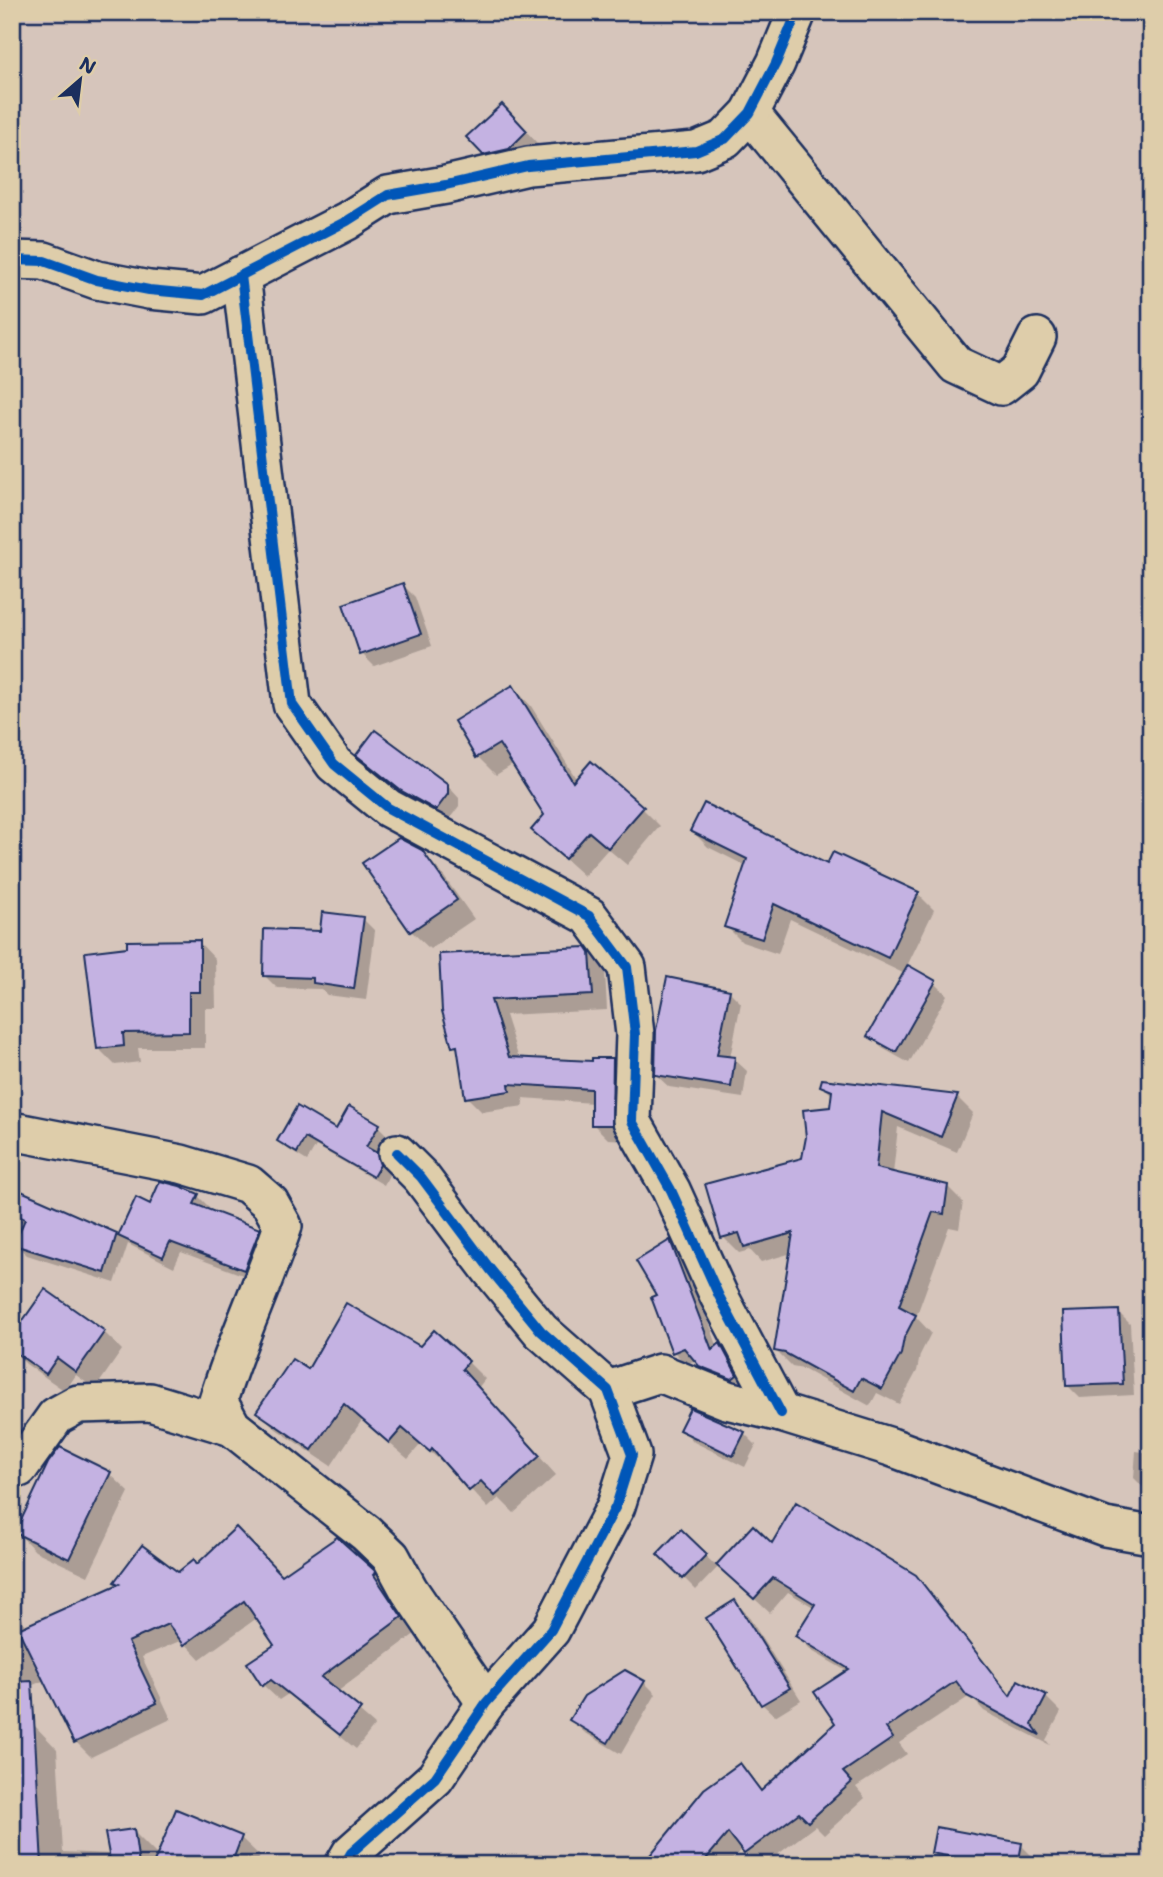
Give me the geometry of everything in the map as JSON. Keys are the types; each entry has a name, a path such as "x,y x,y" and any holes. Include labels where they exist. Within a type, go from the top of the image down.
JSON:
{"street":[{"path":"12,260 44,261 97,280 149,290 203,295 347,221 388,195 528,166 696,151 725,139 750,113 776,63 797,12"},
{"path":"750,113 956,365 1000,386 1020,371 1037,337"},
{"path":"242,275 292,704 334,764 388,808 589,916 627,967 635,1034 632,1121 671,1190 719,1296 781,1413"},
{"path":"12,1131 181,1164 248,1184 270,1203 283,1226 218,1401 232,1427"},
{"path":"344,1865 351,1853 435,1778 486,1703 551,1630 616,1506 632,1455 608,1390 541,1331 490,1269 421,1177 397,1153"},
{"path":"608,1390 660,1373 727,1401 781,1413 891,1447 1105,1527 1151,1535"},
{"path":"19,1468 56,1416 78,1404 150,1402 232,1427 366,1533 391,1556 409,1590 486,1703"}],"building":[{"path":"502,104 527,131 509,149 483,155 466,137"},
{"path":"403,583 421,634 360,655 343,604"},
{"path":"513,685 573,782 591,761 644,807 608,848 589,832 565,859 531,830 544,815 499,744 476,758 454,721"},
{"path":"375,730 448,784 448,794 436,810 400,790 356,755"},
{"path":"704,803 827,864 833,852 919,892 888,958 774,904 762,939 724,927 747,859 690,831"},
{"path":"399,838 422,850 457,900 410,932 362,863"},
{"path":"322,912 364,917 354,989 313,983 313,978 263,976 264,929 320,931"},
{"path":"200,940 200,992 189,992 189,1032 123,1033 124,1046 97,1049 85,952 127,947 127,941"},
{"path":"586,947 590,953 593,995 491,1000 509,1057 592,1061 592,1058 613,1058 612,1125 591,1125 591,1089 509,1084 510,1091 465,1098 457,1046 452,1047 442,1011 439,954"},
{"path":"908,965 936,981 896,1052 867,1036"},
{"path":"667,977 730,990 717,1055 735,1057 731,1087 655,1075 656,1030"},
{"path":"822,1079 958,1095 941,1137 882,1112 876,1168 948,1185 944,1214 933,1212 899,1306 916,1315 904,1338 901,1354 882,1389 861,1378 854,1391 785,1353 774,1351 793,1233 744,1247 739,1233 721,1238 705,1184 802,1158 806,1137 803,1110 830,1107 832,1091 820,1086"},
{"path":"297,1106 336,1129 349,1106 380,1124 366,1147 377,1153 380,1165 373,1177 305,1138 297,1153 277,1141"},
{"path":"160,1181 199,1194 194,1204 260,1229 244,1270 170,1242 163,1257 118,1236 136,1197 150,1204"},
{"path":"12,1187 117,1233 105,1273 14,1245 25,1219 12,1213"},
{"path":"670,1240 712,1350 720,1343 737,1375 732,1379 699,1366 684,1348 672,1353 651,1297 656,1295 636,1261"},
{"path":"45,1289 105,1331 76,1372 57,1358 46,1374 12,1350 12,1336"},
{"path":"346,1303 420,1346 434,1330 469,1361 462,1369 540,1456 495,1496 481,1481 469,1491 432,1449 430,1452 402,1428 389,1443 344,1404 312,1450 256,1412 292,1359 308,1369"},
{"path":"1119,1310 1123,1384 1066,1386 1063,1312"},
{"path":"690,1408 745,1432 733,1456 679,1430"},
{"path":"60,1447 111,1472 69,1559 15,1533 48,1463"},
{"path":"796,1502 916,1575 1010,1696 1018,1680 1047,1695 1032,1724 1040,1735 967,1696 956,1681 886,1728 893,1738 843,1772 852,1782 808,1822 799,1813 744,1854 728,1833 701,1865 642,1865 704,1789 740,1763 761,1791 835,1723 814,1692 849,1669 795,1636 815,1604 773,1578 754,1599 716,1565 753,1525 772,1543"},
{"path":"236,1527 282,1575 337,1537 374,1570 374,1575 402,1617 321,1677 361,1709 340,1735 271,1680 262,1686 247,1663 274,1645 244,1601 184,1645 168,1624 128,1642 157,1703 74,1743 18,1629 119,1584 114,1582 142,1545 178,1572 194,1559 197,1564"},
{"path":"681,1529 707,1554 683,1579 657,1554"},
{"path":"735,1600 790,1688 761,1705 706,1618"},
{"path":"625,1670 645,1681 608,1743 569,1720 584,1696"},
{"path":"32,1681 42,1865 12,1865 12,1682"},
{"path":"176,1809 242,1836 231,1865 153,1865"},
{"path":"936,1827 1022,1843 1018,1865 992,1865 931,1853"},
{"path":"134,1829 139,1865 111,1865 105,1833"}],"cycle path":[{"path":"12,260 44,261 97,280 149,290 203,295 347,221 388,195 528,166 696,151 725,139 750,113 776,63 797,12"},
{"path":"241,275 292,704 334,764 388,808 589,916 627,967 635,1034 632,1121 671,1190 719,1296 781,1413"},
{"path":"344,1865 351,1853 435,1778 486,1703 551,1630 616,1506 632,1455 608,1390 541,1331 490,1269 421,1177 397,1153"}]}
